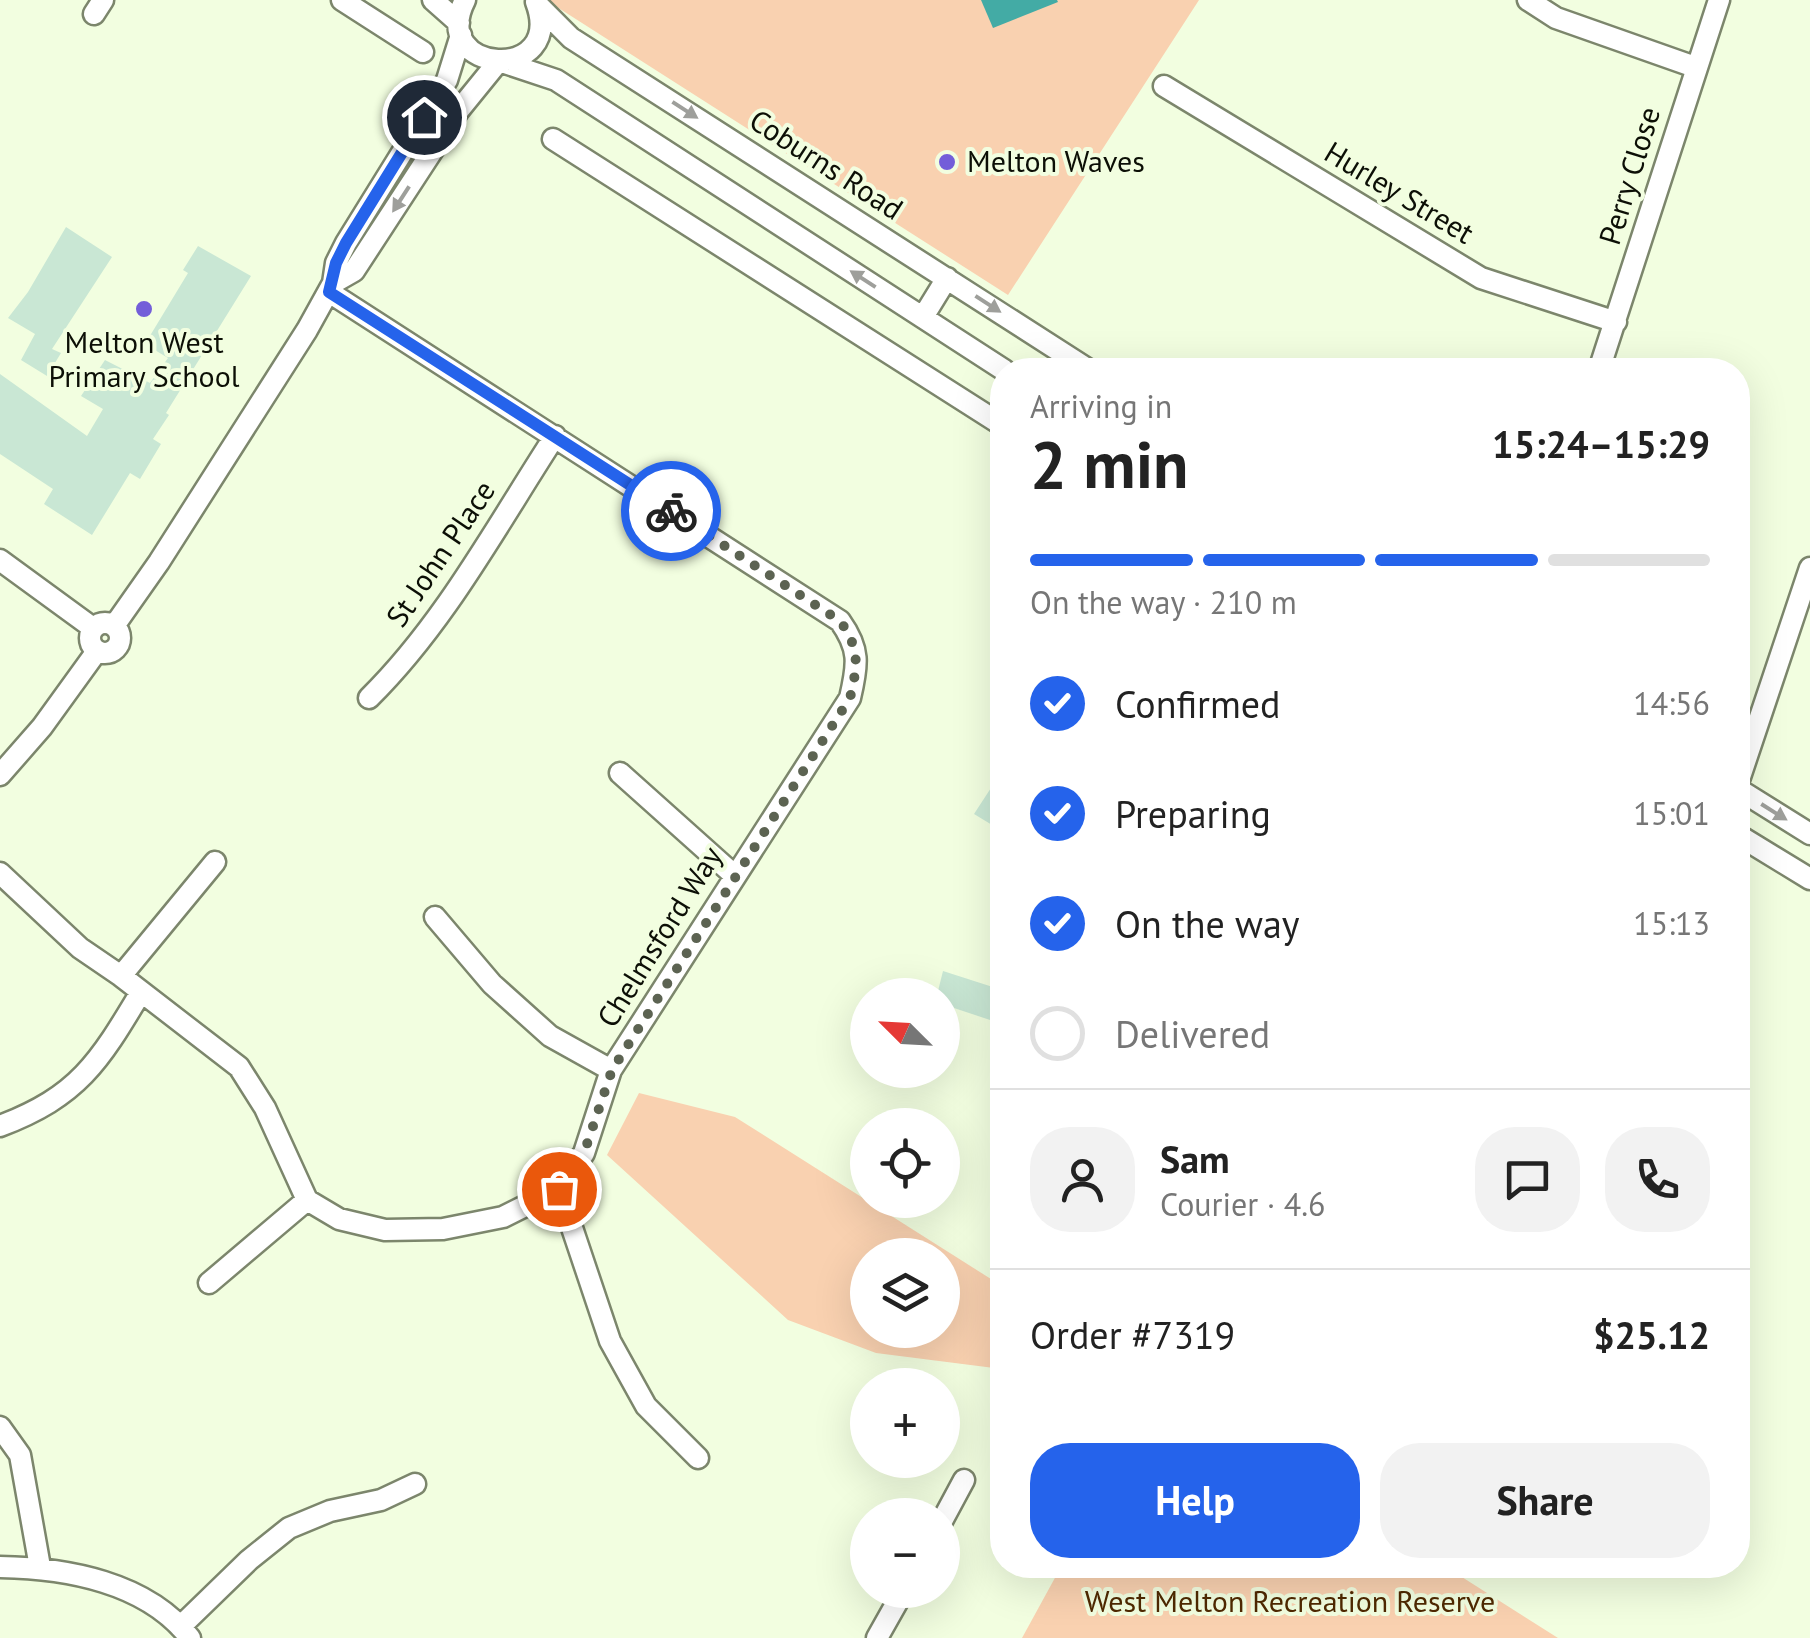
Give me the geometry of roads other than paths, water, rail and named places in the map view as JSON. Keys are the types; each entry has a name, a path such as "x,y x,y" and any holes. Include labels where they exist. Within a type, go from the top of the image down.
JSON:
{"street":[{"path":"342,0 423,52"},
{"path":"433,0 460,29 475,54 556,80 990,361"},
{"path":"0,775 42,727 97,651 91,643 159,562 280,376 331,287 336,263 346,243 447,80 464,0"},
{"path":"1528,0 1556,18 1696,67"},
{"name":"Perry Close","path":"1603,358 1720,0"},
{"path":"331,287 354,271 460,110 500,62 515,59 535,42 541,16 536,2"},
{"name":"Coburns Road","path":"536,2 572,38 1070,358"},
{"name":"Hurley Street","path":"1164,86 1480,278 1616,322"},
{"path":"553,138 990,417"},
{"path":"922,318 947,278"},
{"name":"Chelmsford Way","path":"331,287 824,610 840,621 854,641 856,670 850,698 612,1070 584,1153 559,1189"},
{"name":"St John Place","path":"369,698 402,665 434,622 556,436"},
{"path":"0,560 104,627"},
{"path":"1750,750 1810,568"},
{"path":"620,773 734,875"},
{"path":"1750,794 1810,834"},
{"path":"1750,842 1810,879"},
{"path":"122,976 215,862"},
{"path":"0,873 80,948 239,1066 265,1108 307,1200 339,1219 385,1230 443,1228 503,1217 559,1189 610,1341 646,1406 698,1458"},
{"path":"435,917 492,984 550,1036 612,1070"},
{"path":"0,1126 32,1114 72,1089 108,1047 141,992"},
{"path":"210,1283 307,1200"},
{"path":"0,1427 20,1455 40,1567"},
{"path":"954,1498 964,1480"},
{"path":"0,1566 40,1567 109,1583 148,1602 185,1632 249,1560 288,1528 330,1511 381,1500 415,1484"},
{"path":"877,1638 894,1608"}],"water":[{"path":"981,0 1057,0 1058,2 993,28"}],"place":[{"name":"Melton Waves","path":"947,162"},
{"name":"Melton West Primary School","path":"144,309"}],"park label":[{"name":"West Melton Recreation Reserve","path":"1290,1602"}]}
